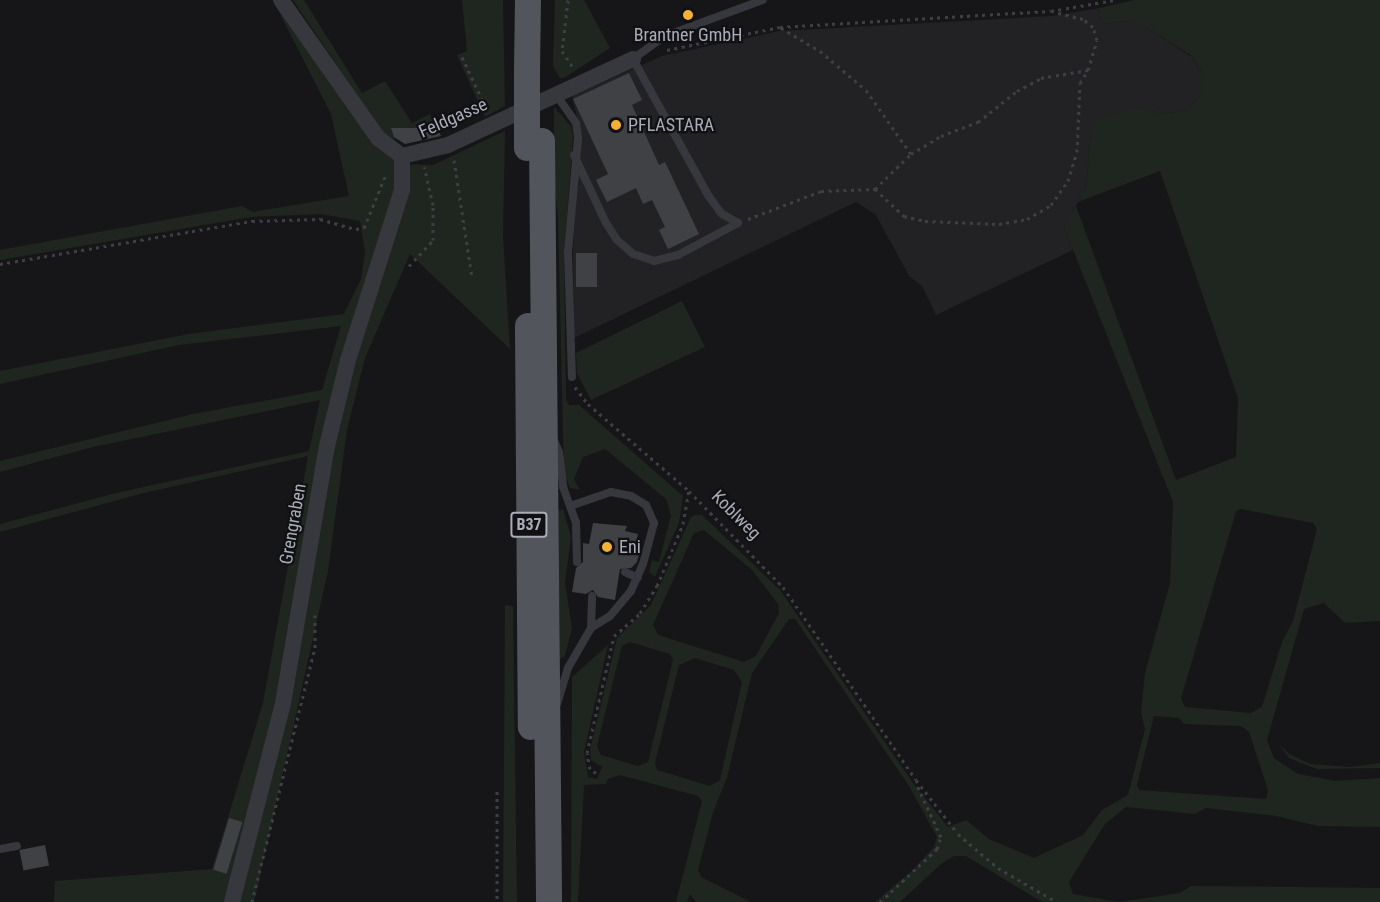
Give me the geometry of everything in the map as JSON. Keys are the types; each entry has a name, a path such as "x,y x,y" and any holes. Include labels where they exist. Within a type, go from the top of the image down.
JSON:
{"main road":[{"name":"B37","path":"528,0 535,69 533,902"},
{"name":"B37","path":"535,69 543,0"},
{"name":"B37","path":"535,145 547,423 549,902"}],"street":[{"path":"281,0 359,113 396,153"},
{"name":"Feldgasse","path":"396,153 419,154 448,145 583,79 633,59"},
{"name":"Grengraben","path":"232,902 283,703 327,446 348,360 399,199 396,153"}],"lane":[{"path":"574,155 606,223 617,240 633,254 654,261 678,255 738,223 722,213 708,195 633,59 665,36 763,0"},
{"path":"555,93 576,123 568,252 572,377"},
{"path":"547,423 559,452 563,487 573,505 578,562"},
{"path":"573,505 611,492 631,496 646,505 654,523 638,578 610,616 591,628"},
{"path":"625,572 638,578"},
{"path":"549,740 563,679 591,628 592,596"},
{"path":"0,849 17,846"}],"path":[{"path":"568,0 562,51 567,63 583,79"},
{"path":"633,59 780,27 1051,11 1114,0"},
{"path":"875,189 904,216 925,221 999,224 1027,219 1051,205 1068,181 1077,152 1080,83 1088,70 1097,40 1093,27 1083,19 1051,11"},
{"path":"780,27 820,51 866,90 911,154"},
{"path":"462,57 493,122"},
{"path":"738,223 821,191 875,189 911,154 941,136 978,122 1017,91 1041,78 1088,70"},
{"path":"448,145 460,184 472,278"},
{"path":"0,264 252,221 320,219 356,229 364,228 390,162 396,153"},
{"path":"410,266 432,240 433,206 419,154"},
{"name":"Koblweg","path":"572,377 576,390 588,404 689,491 783,587 916,780 958,834 979,854 1057,902"},
{"path":"596,773 590,769 587,753 614,636 640,613 657,586 683,524 689,491"},
{"path":"252,902 315,648 317,626"},
{"path":"880,902 930,857 941,837 916,780"},
{"path":"497,791 497,902"}],"shaded area":[{"path":"293,0 304,0 362,93 385,81 412,123 430,114 435,123 416,131 414,128 391,128 395,140 382,132"},
{"path":"462,0 503,0 505,106 485,117 457,55 467,51"},
{"path":"555,0 584,0 610,48 564,78 560,78 553,66"},
{"path":"1134,0 1380,0 1380,621 1345,623 1324,603 1304,609 1267,740 1274,758 1298,774 1335,781 1380,778 1380,827 1318,826 1276,816 1206,808 1195,814 1126,807 1105,824 1069,882 1073,894 1119,902 1042,902 966,856 954,856 941,864 900,902 875,902 912,871 934,847 937,837 909,786 795,619 789,619 752,673 727,778 713,812 698,870 701,877 751,902 696,902 690,894 687,902 676,902 702,801 698,796 620,775 608,779 606,784 584,785 578,902 571,902 572,677 608,645 584,752 588,777 597,779 602,767 591,760 590,750 617,638 651,605 691,517 702,515 780,590 913,783 948,827 966,820 989,839 1034,858 1083,835 1102,810 1128,795 1145,729 1141,712 1145,673 1170,583 1173,502 1064,227 1076,205 1176,480 1236,457 1238,398 1160,171 1078,202 1086,187 1091,133 1101,117 1139,108 1163,114 1187,110 1202,95 1202,73 1192,56 1145,26 1126,21 1105,24 1099,16 1100,8","holes":["1241,509 1313,523 1317,529 1293,621 1282,642 1262,707 1251,713 1185,707 1181,698 1236,511","704,530 752,570 778,604 779,613 756,656 744,662 658,635 653,625 694,533","630,642 670,654 673,660 648,762 638,766 601,755 597,746 622,646","695,658 734,670 742,682 720,780 710,786 657,770 655,763 679,665","1154,716 1179,718 1184,724 1241,726 1249,732 1268,790 1266,799 1139,790 1137,785"]},
{"path":"1100,8 1099,16 1105,24 1126,21 1145,26 1192,57 1202,73 1202,95 1187,110 1163,114 1139,108 1091,133 1086,187 1064,227 1073,250 936,315 922,286 909,276 876,215 856,202 574,338 573,252 578,156 582,138 572,96 662,56 780,31 1052,16"},
{"path":"278,10 292,24 373,143 400,164 433,165 505,131 503,236 510,349 410,254 365,358 347,430 328,571 254,902 54,902 55,881 212,869 263,703 308,456 144,493 0,532 0,524 116,493 309,451 320,400 93,447 0,472 0,461 193,414 322,390 341,326 179,345 0,384 0,371 189,334 344,314 361,279 365,252 360,221 321,214 251,217 0,260 0,250 242,206 253,212 349,196 331,114"},
{"path":"554,107 571,126 573,138 564,253 566,399 569,405 579,405 683,496 679,523 655,577 649,572 652,560 659,562 671,515 666,499 605,449 583,457 574,479 580,490 570,488 564,473 558,218 550,137 554,136"},
{"path":"682,301 705,347 591,400 577,373 576,353"},
{"path":"563,509 571,537 565,583 572,628 565,656 560,659 558,511"},
{"path":"505,605 513,606 517,902 503,902"},
{"path":"1278,743 1289,754 1310,764 1351,767 1380,763 1380,768 1317,769 1289,758"},
{"path":"1191,886 1380,888 1380,902 1119,902 1180,893"}],"building":[{"path":"629,73 642,100 632,105 659,165 665,162 699,234 668,249 659,230 665,227 652,200 643,204 636,188 607,202 596,180 608,174 573,99"},
{"path":"435,123 441,136 405,144 394,137 391,128 425,128"},
{"path":"576,253 597,253 597,287 576,287"},
{"path":"593,523 627,526 625,531 638,534 634,553 639,554 637,562 631,568 620,569 615,600 598,597 593,590 586,594 572,592 576,568 583,562 583,543 589,544"},
{"path":"229,818 242,822 227,874 213,870"},
{"path":"45,845 49,866 23,871 19,850"}],"place":[{"name":"Brantner GmbH","path":"688,15"},
{"name":"PFLASTARA","path":"616,125"},
{"name":"Eni","path":"607,547"}]}
